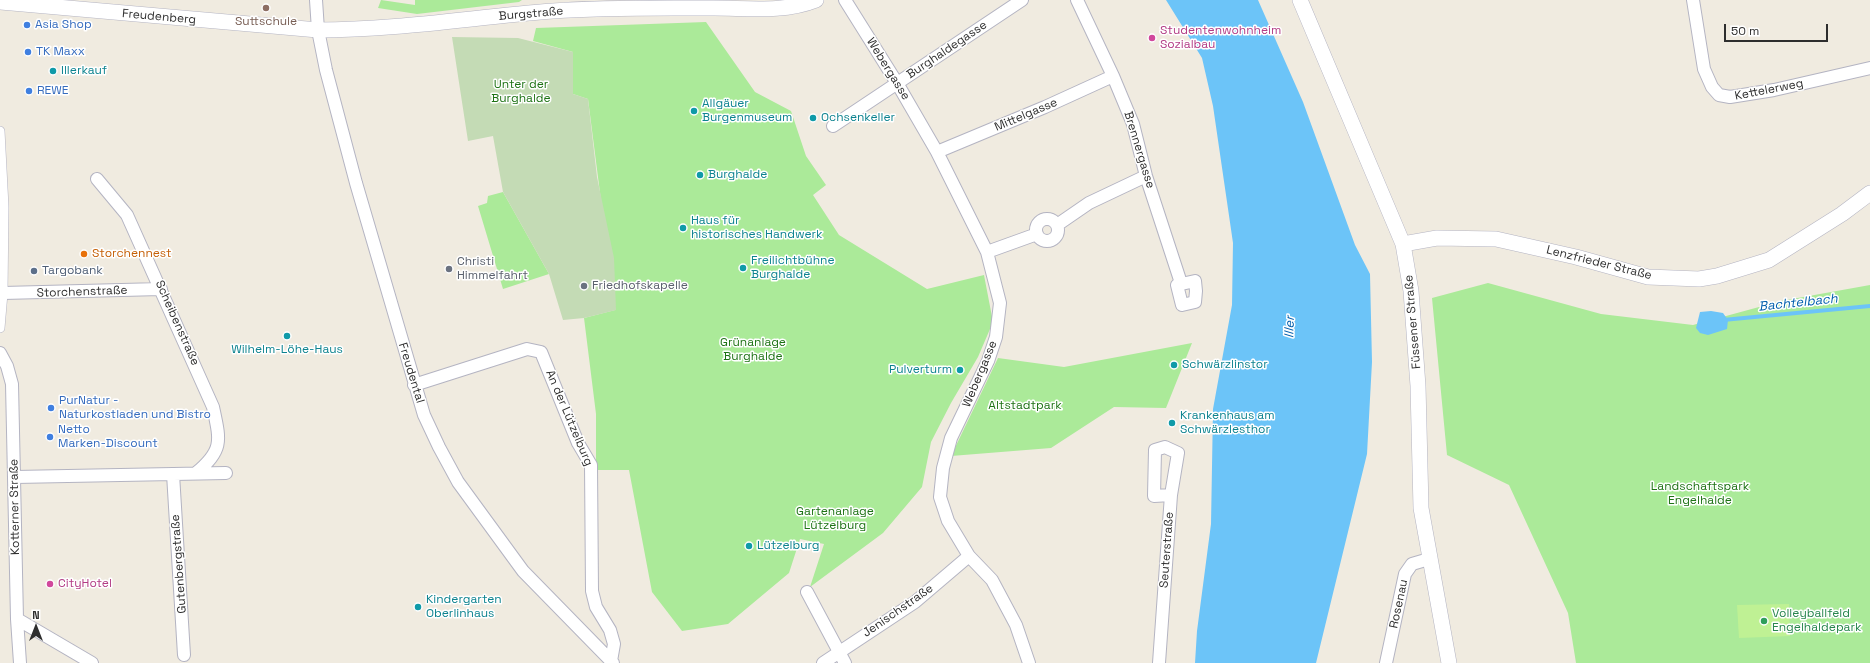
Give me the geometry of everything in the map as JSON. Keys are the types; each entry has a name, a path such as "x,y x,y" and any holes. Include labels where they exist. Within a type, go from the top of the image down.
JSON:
{"street":[{"name":"Freudental","path":"316,0 318,30 326,70 356,183 414,385 433,434 458,482 523,571 612,662"},
{"name":"Burgstraße","path":"318,30 359,30 422,25 554,11 711,4 772,9 792,7 816,0"},
{"name":"Webergasse","path":"844,0 897,83 937,152 987,252 1000,303 996,337 988,361 951,438 942,468 940,497 948,521 970,556 992,580 1016,625 1025,661"},
{"name":"Burghaldegasse","path":"833,126 1022,0"},
{"name":"Brennergasse","path":"1077,0 1113,76 1133,124 1146,176 1181,283"},
{"name":"Füssener Straße","path":"1300,0 1403,244 1411,291 1418,386 1421,508 1449,663"},
{"name":"Kettelerweg","path":"1693,0 1704,69 1712,88 1719,95 1730,97 1766,91 1870,68"},
{"name":"Freudenberg","path":"0,2 318,30"},
{"name":"Mittelgasse","path":"937,152 1046,107 1113,76"},
{"path":"0,131 4,208 3,293 0,328"},
{"path":"987,252 1037,234 1041,239 1052,240 1058,232 1057,225 1089,203 1146,176"},
{"name":"Scheibenstraße","path":"97,179 127,215 213,407 218,446 211,461 196,473"},
{"name":"Lenzfrieder Straße","path":"1403,244 1437,238 1496,239 1576,257 1648,277 1699,279 1717,276 1769,260 1842,214 1870,193"},
{"name":"Storchenstraße","path":"3,293 161,289"},
{"name":"An der Lützelburg","path":"414,385 527,349 541,352 578,443 591,465 592,591 596,606 610,630 614,644 612,662"},
{"name":"Kotterner Straße","path":"0,353 7,366 12,384 17,619 20,663"},
{"name":"Seuterstraße","path":"1159,663 1171,495 1178,453 1165,447 1155,450 1154,496 1171,495"},
{"path":"15,477 226,473"},
{"name":"Gutenbergstraße","path":"173,474 184,654"},
{"name":"Jenischstraße","path":"823,663 842,658 915,602 970,556"},
{"name":"Rosenau","path":"1386,663 1405,574 1412,564 1429,558"},
{"path":"807,592 842,658"},
{"path":"17,619 92,663"}],"green space":[{"path":"381,0 415,5 415,0 522,0 519,2 417,14 378,8"},
{"name":"Grünanlage Burghalde","path":"706,22 755,92 791,111 806,156 826,185 813,195 839,235 927,289 984,275 993,322 978,357 951,403 931,442 922,487 883,533 810,587 824,544 800,539 789,573 728,624 682,631 652,592 629,470 596,470 596,414 584,318 615,310 588,99 573,94 573,52 533,41 536,28"},
{"name":"Unter der Burghalde","path":"452,37 518,38 573,52 573,94 588,99 597,177 614,258 616,310 584,318 563,320 549,274 503,192 493,136 468,141"},
{"path":"503,192 549,274 503,289 478,206 487,203 488,196"},
{"name":"Landschaftspark Engelhalde","path":"1488,283 1601,314 1693,325 1781,301 1870,285 1870,663 1576,663 1568,613 1509,485 1447,455 1432,298"},
{"name":"Altstadtpark","path":"1192,343 1166,408 1114,407 1051,448 951,456 998,358 1064,367"},
{"name":"Volleyballfeld Engelhaldepark","path":"1789,604 1790,636 1739,638 1737,605"}],"water":[{"name":"Iller","path":"1166,0 1258,0 1303,102 1355,245 1370,274 1372,362 1367,454 1316,663 1195,663 1197,631 1211,524 1213,409 1232,305 1233,243 1213,106 1202,58"},
{"path":"1711,311 1723,313 1728,320 1727,329 1708,335 1700,333 1696,328 1700,312"}],"waterway":[{"name":"Bachtelbach","path":"1723,320 1870,306"}],"place":[{"name":"Suttschule","path":"266,8"},
{"name":"Asia Shop","path":"27,25"},
{"name":"Studentenwohnheim Sozialbau","path":"1152,38"},
{"name":"TK Maxx","path":"28,52"},
{"name":"Illerkauf","path":"53,71"},
{"name":"REWE","path":"29,91"},
{"name":"Allgäuer Burgenmuseum","path":"694,111"},
{"name":"Ochsenkeller","path":"813,118"},
{"name":"Burghalde","path":"700,175"},
{"name":"Haus für historisches Handwerk","path":"683,228"},
{"name":"Storchennest","path":"84,254"},
{"name":"Freilichtbühne Burghalde","path":"743,268"},
{"name":"Christi Himmelfahrt","path":"449,269"},
{"name":"Targobank","path":"34,271"},
{"name":"Friedhofskapelle","path":"584,286"},
{"name":"Wilhelm-Löhe-Haus","path":"287,336"},
{"name":"Schwärzlinstor","path":"1174,365"},
{"name":"Pulverturm","path":"960,370"},
{"name":"PurNatur - Naturkostladen und Bistro","path":"51,408"},
{"name":"Krankenhaus am Schwärzlesthor","path":"1172,423"},
{"name":"Netto Marken-Discount","path":"50,437"},
{"name":"Lützelburg","path":"749,546"},
{"name":"CityHotel","path":"50,584"},
{"name":"Kindergarten Oberlinhaus","path":"418,607"},
{"name":"Volleyballfeld Engelhaldepark","path":"1764,621"}],"park label":[{"name":"Gartenanlage Lützelburg","path":"835,519"}]}
